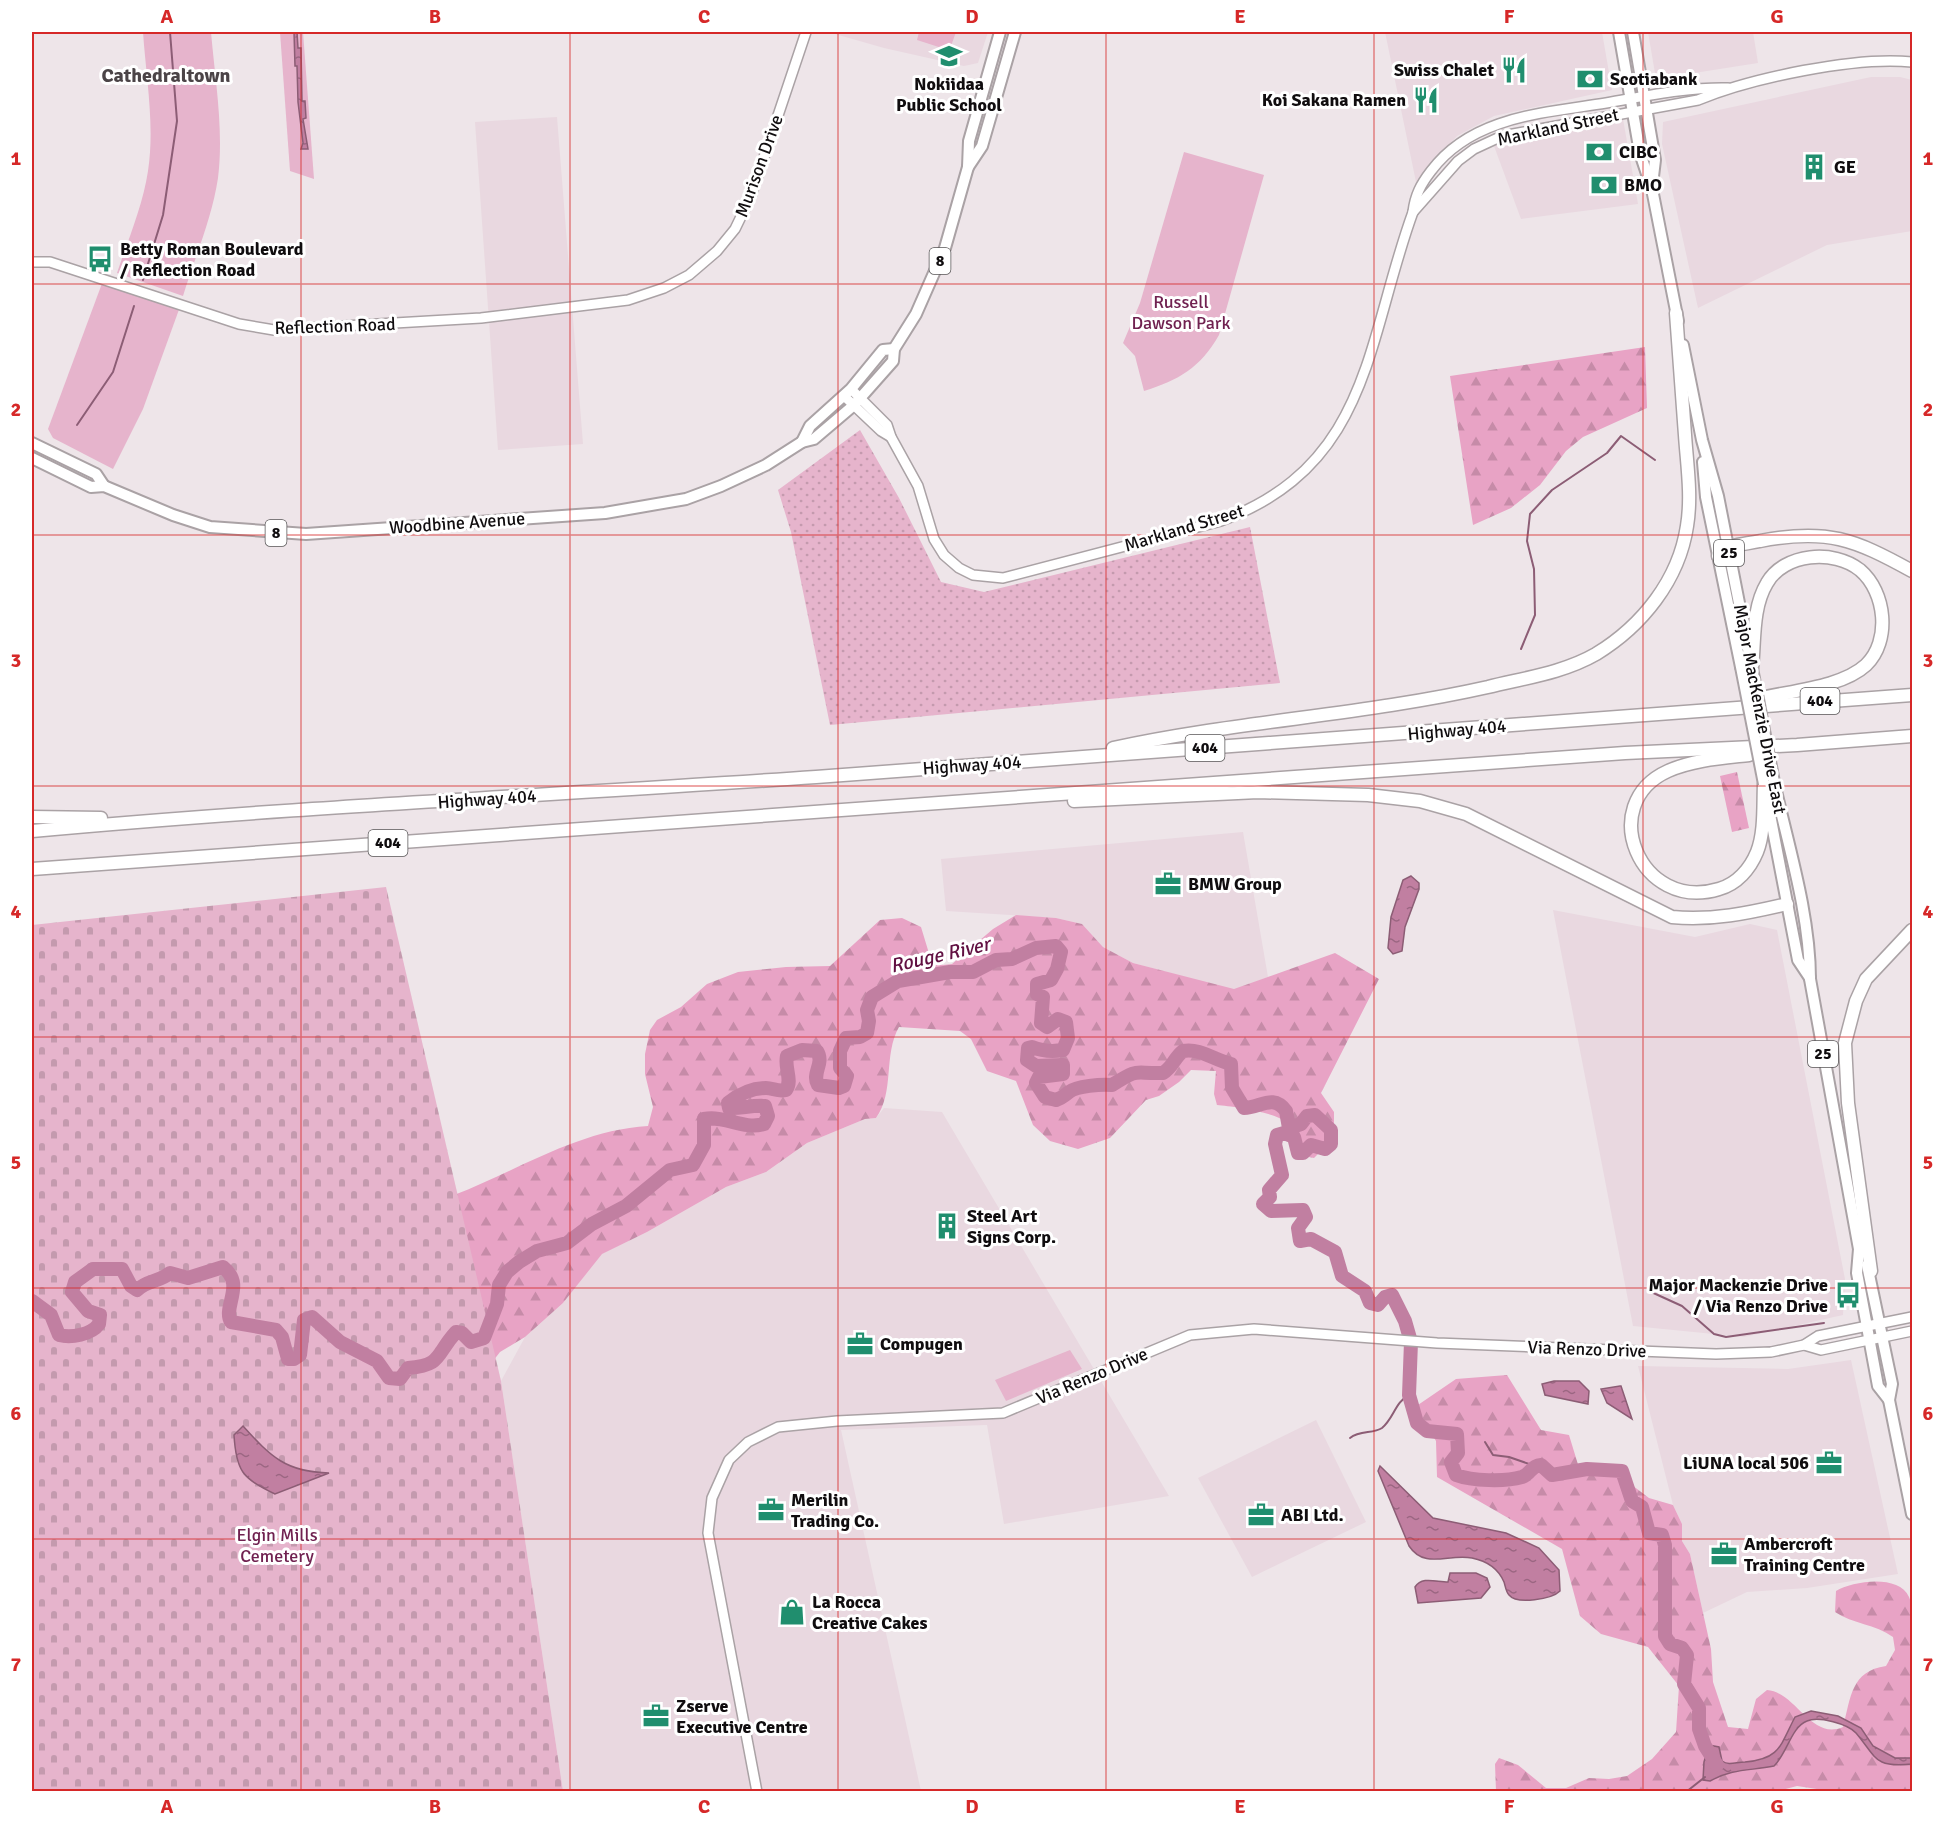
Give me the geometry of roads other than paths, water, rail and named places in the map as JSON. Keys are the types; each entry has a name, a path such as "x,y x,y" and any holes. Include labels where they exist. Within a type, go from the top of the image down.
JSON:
{"highway":[{"path":"1067,758 1163,737 1444,697 1553,672 1594,654 1633,628 1662,592 1678,559 1687,526 1689,489 1676,313"},
{"path":"1718,556 1728,547 1785,536 1818,534 1863,546 1912,571"},
{"path":"1728,707 1775,693 1838,681 1867,664 1877,649 1883,629 1881,607 1873,586 1860,570 1843,561 1824,557 1806,557 1776,571 1767,583 1756,615 1746,667"},
{"name":"Highway 404","path":"32,831 163,819 658,788 1472,729 1912,694"},
{"name":"Highway 404","path":"32,869 1625,753 1797,745 1912,736"},
{"path":"1769,783 1757,853 1749,867 1726,887 1709,892 1680,891 1662,884 1639,860 1634,846 1633,815 1636,803 1655,779 1682,766 1787,750 1797,745"},
{"path":"941,802 1063,801 1258,792 1368,795 1420,801 1466,814 1672,917 1696,920 1718,918 1786,899"},
{"path":"32,817 163,819"},
{"path":"32,877 79,872 94,865"},
{"path":"1871,1271 1848,1103 1845,1043 1852,1011 1866,980 1912,930"}],"main road":[{"name":"Woodbine Avenue","path":"32,458 91,487 104,486 173,515 210,527 306,534 605,513 669,502 721,486 766,465 802,442 814,439 857,402 893,361 894,349 933,281 968,167 969,141 1000,32"},
{"name":"Woodbine Avenue","path":"968,167 982,146 1015,32"},
{"name":"Major MacKenzie Drive East","path":"1619,32 1640,153 1652,189 1702,441 1718,496 1728,547 1746,667 1769,783 1786,899 1798,960 1810,979"},
{"name":"Major MacKenzie Drive East","path":"1633,32 1655,160 1652,189"},
{"name":"Woodbine Avenue","path":"802,442 810,426 848,393 883,350 894,349"},
{"name":"Major MacKenzie Drive East","path":"1702,441 1706,497 1718,556 1746,667"},
{"name":"Woodbine Avenue","path":"32,443 96,474 104,486"},
{"name":"Major MacKenzie Drive East","path":"1769,783 1800,901 1810,956 1810,979 1859,1249 1857,1273 1869,1340 1878,1386 1889,1400"},
{"path":"1786,899 1800,901"},
{"name":"Major MacKenzie Drive East","path":"1859,1249 1871,1271 1892,1384 1889,1400 1912,1514"}],"street":[{"name":"Murison Drive","path":"648,295 673,284 701,265 723,244 741,219 752,196 806,32"},
{"name":"Markland Street","path":"1413,212 1425,201 1452,165 1480,145 1516,132 1698,100 1728,88 1864,62 1912,62"},
{"name":"Markland Street","path":"848,393 880,431 891,437 918,486 938,545 959,568 980,576 1003,578 1205,526 1243,513 1271,497 1300,475 1325,449 1346,418 1364,376 1413,212 1415,195 1438,162 1449,151 1473,134 1515,119 1696,87 1728,88"},
{"name":"Reflection Road","path":"32,262 50,262 238,324 283,331 481,318 616,302 648,295"},
{"name":"Via Renzo Drive","path":"757,1791 731,1666 708,1533 712,1498 729,1460 748,1442 778,1427 803,1423 1003,1413 1190,1335 1254,1329 1437,1343 1716,1354 1771,1352 1804,1345 1818,1336 1912,1317"},
{"name":"Via Renzo Drive","path":"1804,1345 1821,1350 1912,1332"}],"water":[{"path":"294,32 297,32 298,48 301,48 302,101 305,101 306,118 303,119 308,149 301,149 303,143"},
{"path":"1411,876 1419,883 1419,889 1405,927 1402,951 1393,954 1388,948 1391,917 1403,880"},
{"path":"1554,1381 1579,1381 1589,1391 1588,1404 1545,1395 1542,1384"},
{"path":"1621,1386 1632,1419 1607,1403 1601,1389"},
{"path":"243,1426 280,1461 301,1470 329,1473 275,1494 264,1489 248,1478 239,1465 234,1435"},
{"path":"1380,1466 1433,1518 1506,1533 1539,1548 1559,1570 1560,1591 1542,1598 1519,1600 1509,1595 1499,1573 1482,1561 1463,1557 1430,1559 1415,1553 1409,1546 1378,1471"},
{"path":"1450,1573 1476,1573 1487,1578 1490,1587 1481,1598 1418,1603 1415,1587 1418,1584 1430,1580 1448,1582"},
{"path":"1811,1711 1838,1716 1861,1728 1873,1746 1895,1758 1912,1758 1912,1764 1883,1763 1873,1755 1852,1730 1833,1722 1812,1720 1797,1729 1774,1766 1734,1772 1710,1781 1703,1780 1704,1762 1709,1745 1719,1747 1722,1761 1727,1763 1765,1758 1782,1743 1795,1717"}],"waterway":[{"path":"143,280 163,215 177,121 170,32"},
{"path":"77,425 113,372 134,306"},
{"path":"1521,649 1535,615 1534,569 1527,541 1530,514 1552,490 1607,453 1621,436 1655,460"},
{"name":"Rouge River","path":"32,1301 51,1315 59,1335 80,1335 91,1331 99,1324 100,1315 88,1311 72,1292 75,1282 93,1269 122,1269 131,1286 137,1290 170,1273 188,1278 223,1267 233,1281 229,1310 231,1322 276,1330 282,1337 288,1359 294,1359 300,1355 304,1320 312,1317 340,1342 377,1361 389,1378 400,1379 408,1368 419,1367 437,1358 456,1332 462,1333 471,1342 484,1338 497,1304 499,1285 507,1272 519,1262 537,1251 567,1243 592,1224 626,1206 670,1170 693,1165 704,1145 704,1119 712,1118 749,1125 764,1124 768,1116 765,1106 729,1108 728,1103 756,1089 786,1090 789,1082 787,1056 802,1050 817,1051 820,1060 816,1076 818,1085 839,1088 844,1086 847,1076 840,1068 840,1051 846,1038 860,1037 867,1033 869,1021 867,1010 872,997 898,981 950,972 973,972 996,960 1012,959 1036,948 1056,946 1061,952 1057,969 1051,980 1037,984 1037,994 1043,997 1041,1023 1047,1027 1058,1019 1066,1022 1068,1038 1063,1050 1028,1048 1027,1060 1036,1066 1063,1065 1063,1074 1039,1077 1036,1083 1045,1097 1056,1100 1078,1088 1112,1085 1137,1073 1163,1073 1183,1051 1190,1051 1231,1064 1232,1088 1244,1108 1276,1103 1286,1111 1289,1128 1301,1124 1307,1116 1315,1115 1331,1130 1331,1144 1325,1149 1311,1145 1303,1153 1298,1153 1294,1137 1284,1133 1277,1135 1275,1144 1282,1175 1269,1190 1270,1197 1263,1204 1271,1211 1303,1210 1306,1217 1298,1228 1300,1241 1311,1239 1335,1252 1342,1276 1365,1291 1370,1303 1378,1305 1385,1297 1392,1295 1405,1321 1411,1342 1409,1395 1417,1423 1427,1431 1457,1434 1458,1453 1451,1462 1456,1475 1479,1480 1507,1480 1522,1477 1541,1465 1552,1475 1587,1469 1622,1471 1632,1501 1642,1507 1649,1533 1662,1535 1665,1545 1665,1636 1670,1644 1682,1648 1687,1655 1684,1684 1699,1708 1699,1729 1705,1746 1717,1765"},
{"path":"1649,1291 1682,1306 1714,1334 1726,1337 1824,1323"},
{"path":"1350,1438 1382,1428 1404,1398 1409,1395"},
{"path":"1485,1442 1493,1455 1509,1457 1535,1466"},
{"path":"1686,1792 1705,1777"}],"place":[{"name":"Nokiidaa Public School","path":"949,56"},
{"name":"Swiss Chalet","path":"1514,70"},
{"name":"Scotiabank","path":"1590,79"},
{"name":"Koi Sakana Ramen","path":"1426,100"},
{"name":"CIBC","path":"1599,152"},
{"name":"GE","path":"1814,167"},
{"name":"BMO","path":"1604,185"},
{"name":"Betty Roman Boulevard / Reflection Road","path":"100,259"},
{"name":"BMW Group","path":"1168,884"},
{"name":"Steel Art Signs Corp.","path":"947,1226"},
{"name":"Major Mackenzie Drive / Via Renzo Drive","path":"1848,1295"},
{"name":"Compugen","path":"860,1344"},
{"name":"LiUNA local 506","path":"1829,1463"},
{"name":"Merilin Trading Co.","path":"771,1510"},
{"name":"ABI Ltd.","path":"1261,1515"},
{"name":"Ambercroft Training Centre","path":"1724,1554"},
{"name":"La Rocca Creative Cakes","path":"792,1612"},
{"name":"Zserve Executive Centre","path":"656,1716"}],"district":[{"name":"Cathedraltown","path":"166,75"}],"park label":[{"name":"Russell Dawson Park","path":"1181,312"},
{"name":"Elgin Mills Cemetery","path":"277,1546"}]}
